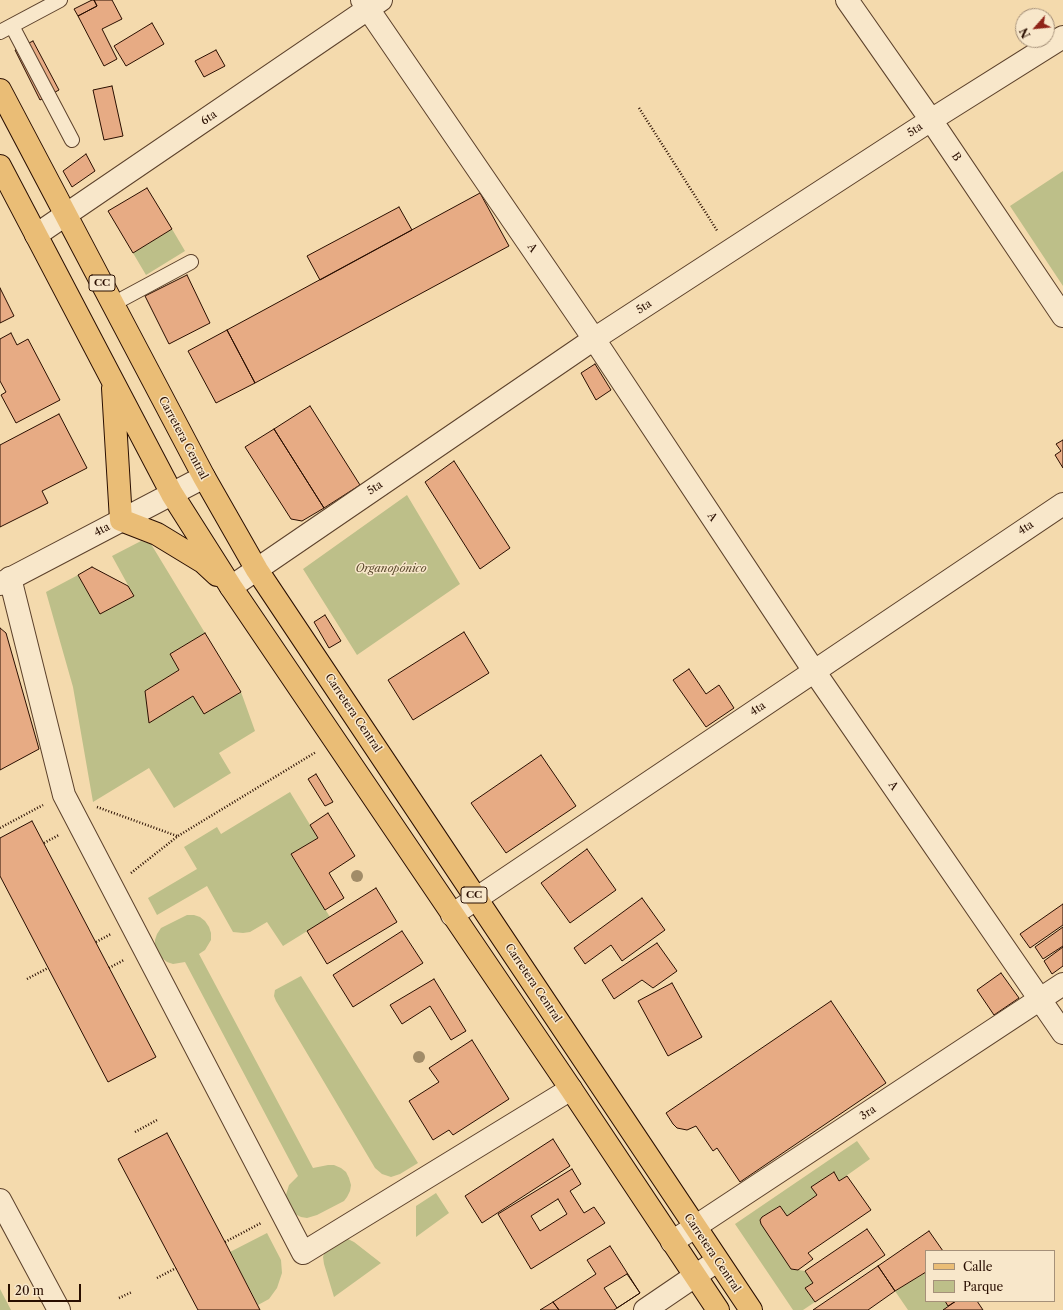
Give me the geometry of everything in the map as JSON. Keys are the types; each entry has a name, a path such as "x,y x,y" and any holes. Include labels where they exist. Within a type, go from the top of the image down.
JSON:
{"main road":[{"name":"Carretera Central","path":"0,90 204,477 257,570 751,1310"},
{"name":"CC","path":"0,166 172,494 232,587 452,915 571,1089 718,1310"},
{"path":"112,381 121,520 157,534 203,562 232,587"}],"street":[{"name":"B","path":"846,0 931,120 1063,316"},
{"name":"6ta","path":"36,235 371,3"},
{"name":"A","path":"371,3 814,671 1063,1034"},
{"name":"5ta","path":"232,587 594,339 931,120 1063,37"},
{"name":"4ta","path":"5,581 204,477"},
{"name":"4ta","path":"452,915 1063,504"},
{"path":"5,581 64,794 303,1253 571,1089"},
{"name":"3ra","path":"672,1242 1041,1000 1063,984"},
{"path":"0,1200 59,1310"},
{"path":"645,1310 717,1261"}],"lane":[{"path":"60,0 6,29 72,140"},
{"path":"113,304 191,262"}],"path":[{"path":"639,108 730,251"},
{"path":"113,888 178,836 306,758"},
{"path":"0,828 64,794 178,836"},
{"path":"96,942 116,931"},
{"path":"27,979 48,968"},
{"path":"135,1132 157,1120"},
{"path":"225,1242 281,1212"},
{"path":"157,1278 176,1268"},
{"path":"119,1298 132,1292"}],"green space":[{"path":"1063,171 1063,286 1010,206"},
{"path":"172,229 185,251 146,275 133,253"},
{"name":"Organopónico","path":"407,495 460,584 357,655 303,569"},
{"path":"141,541 151,544 205,633 170,654 179,670 145,691 149,723 193,696 204,714 241,692 255,731 219,753 231,773 174,808 149,768 93,802 73,687 46,592 78,575 100,614 134,596 112,556"},
{"path":"290,792 318,838 291,855 330,917 283,946 267,922 250,932 233,932 207,886 157,915 148,898 197,869 184,847 217,827 221,834"},
{"path":"187,915 200,917 209,927 211,940 205,950 199,954 313,1168 334,1165 346,1172 349,1178 351,1185 350,1191 344,1201 317,1215 307,1218 295,1214 285,1198 289,1185 298,1176 185,962 173,964 167,962 162,958 155,947 155,940 161,928"},
{"path":"301,976 418,1163 400,1174 391,1177 382,1174 375,1168 276,1001 274,996 275,990"},
{"path":"857,1141 870,1159 839,1181 833,1172 812,1187 817,1195 787,1216 779,1206 762,1217 791,1269 805,1271 813,1283 805,1288 815,1302 803,1310 793,1310 735,1224"},
{"path":"436,1193 449,1213 416,1237 416,1206"},
{"path":"267,1233 281,1260 282,1273 277,1288 269,1299 258,1305 230,1252"},
{"path":"341,1239 348,1239 354,1242 381,1263 334,1297 323,1257 325,1251"},
{"path":"925,1273 925,1302 946,1302 948,1306 943,1310 908,1310 895,1291"},
{"path":"0,1289 11,1310 0,1310"}],"building":[{"path":"94,0 97,6 78,16 74,9"},
{"path":"94,0 112,0 122,19 102,29 117,59 104,66 78,16 97,6"},
{"path":"152,23 164,44 126,66 114,46"},
{"path":"33,41 59,90 40,100 15,50"},
{"path":"216,50 225,66 204,77 195,61"},
{"path":"112,86 123,136 104,140 93,90"},
{"path":"86,154 95,171 72,187 63,171"},
{"path":"147,188 172,229 133,253 108,211"},
{"path":"480,193 509,246 255,383 227,330"},
{"path":"399,207 412,230 320,280 307,256"},
{"path":"187,275 210,323 169,344 145,296"},
{"path":"0,288 14,316 0,323"},
{"path":"227,330 255,383 216,403 188,351"},
{"path":"11,333 17,345 28,339 60,400 16,423 1,395 6,392 0,381 0,339"},
{"path":"595,364 611,390 596,400 581,373"},
{"path":"310,406 360,485 324,508 274,429"},
{"path":"59,414 87,468 42,491 48,503 0,527 0,445"},
{"path":"274,429 324,508 302,521 291,519 245,447"},
{"path":"1063,440 1063,468 1055,455 1061,451 1056,444"},
{"path":"454,461 510,548 480,569 425,482"},
{"path":"92,567 128,586 134,596 100,614 78,575"},
{"path":"325,615 341,641 329,648 314,622"},
{"path":"0,628 6,633 39,749 0,770"},
{"path":"464,632 489,673 413,720 388,680"},
{"path":"205,633 241,692 204,714 193,696 149,723 145,691 179,670 170,654"},
{"path":"689,669 706,694 719,685 734,708 706,727 673,680"},
{"path":"541,755 576,806 506,853 471,803"},
{"path":"316,774 333,802 325,806 308,779"},
{"path":"328,813 355,856 329,873 344,898 325,910 291,854 318,838 310,825"},
{"path":"32,821 156,1057 108,1082 0,876 0,838"},
{"path":"587,849 616,890 570,923 541,883"},
{"path":"376,888 397,922 327,964 307,931"},
{"path":"642,898 665,930 622,961 611,945 585,964 574,948"},
{"path":"1063,904 1063,925 1030,948 1020,934"},
{"path":"1063,927 1063,946 1043,959 1035,947"},
{"path":"402,931 423,963 353,1007 333,975"},
{"path":"657,943 677,971 653,988 642,980 614,999 602,980"},
{"path":"1063,947 1063,966 1052,974 1044,961"},
{"path":"1001,973 1019,998 994,1015 977,990"},
{"path":"434,979 466,1031 451,1040 430,1006 402,1024 390,1005"},
{"path":"672,983 702,1037 668,1056 638,1001"},
{"path":"831,1001 886,1083 740,1182 717,1148 713,1151 696,1126 687,1130 677,1128 666,1113"},
{"path":"472,1040 509,1099 453,1135 449,1130 433,1140 409,1101 439,1082 429,1068"},
{"path":"167,1133 260,1310 198,1310 118,1159"},
{"path":"553,1139 570,1166 482,1223 465,1196"},
{"path":"572,1169 581,1184 570,1191 584,1213 594,1207 605,1223 531,1269 498,1214","holes":["558,1199 567,1214 540,1231 531,1216"]},
{"path":"834,1172 839,1181 847,1176 871,1210 808,1253 813,1259 798,1270 791,1269 761,1224 760,1220 762,1217 780,1206 787,1216 817,1195 811,1187"},
{"path":"867,1229 885,1255 815,1302 805,1288 813,1283 805,1271"},
{"path":"929,1231 942,1250 925,1250 925,1273 895,1291 878,1266"},
{"path":"610,1246 640,1293 614,1310 559,1310 553,1302 596,1274 587,1260"},
{"path":"878,1266 895,1291 868,1310 813,1310"},
{"path":"627,1274 640,1293 617,1308 604,1288"},
{"path":"553,1302 559,1310 540,1310"},
{"path":"946,1302 954,1302 948,1306"},
{"path":"955,1302 978,1302 983,1310 943,1310"}]}
